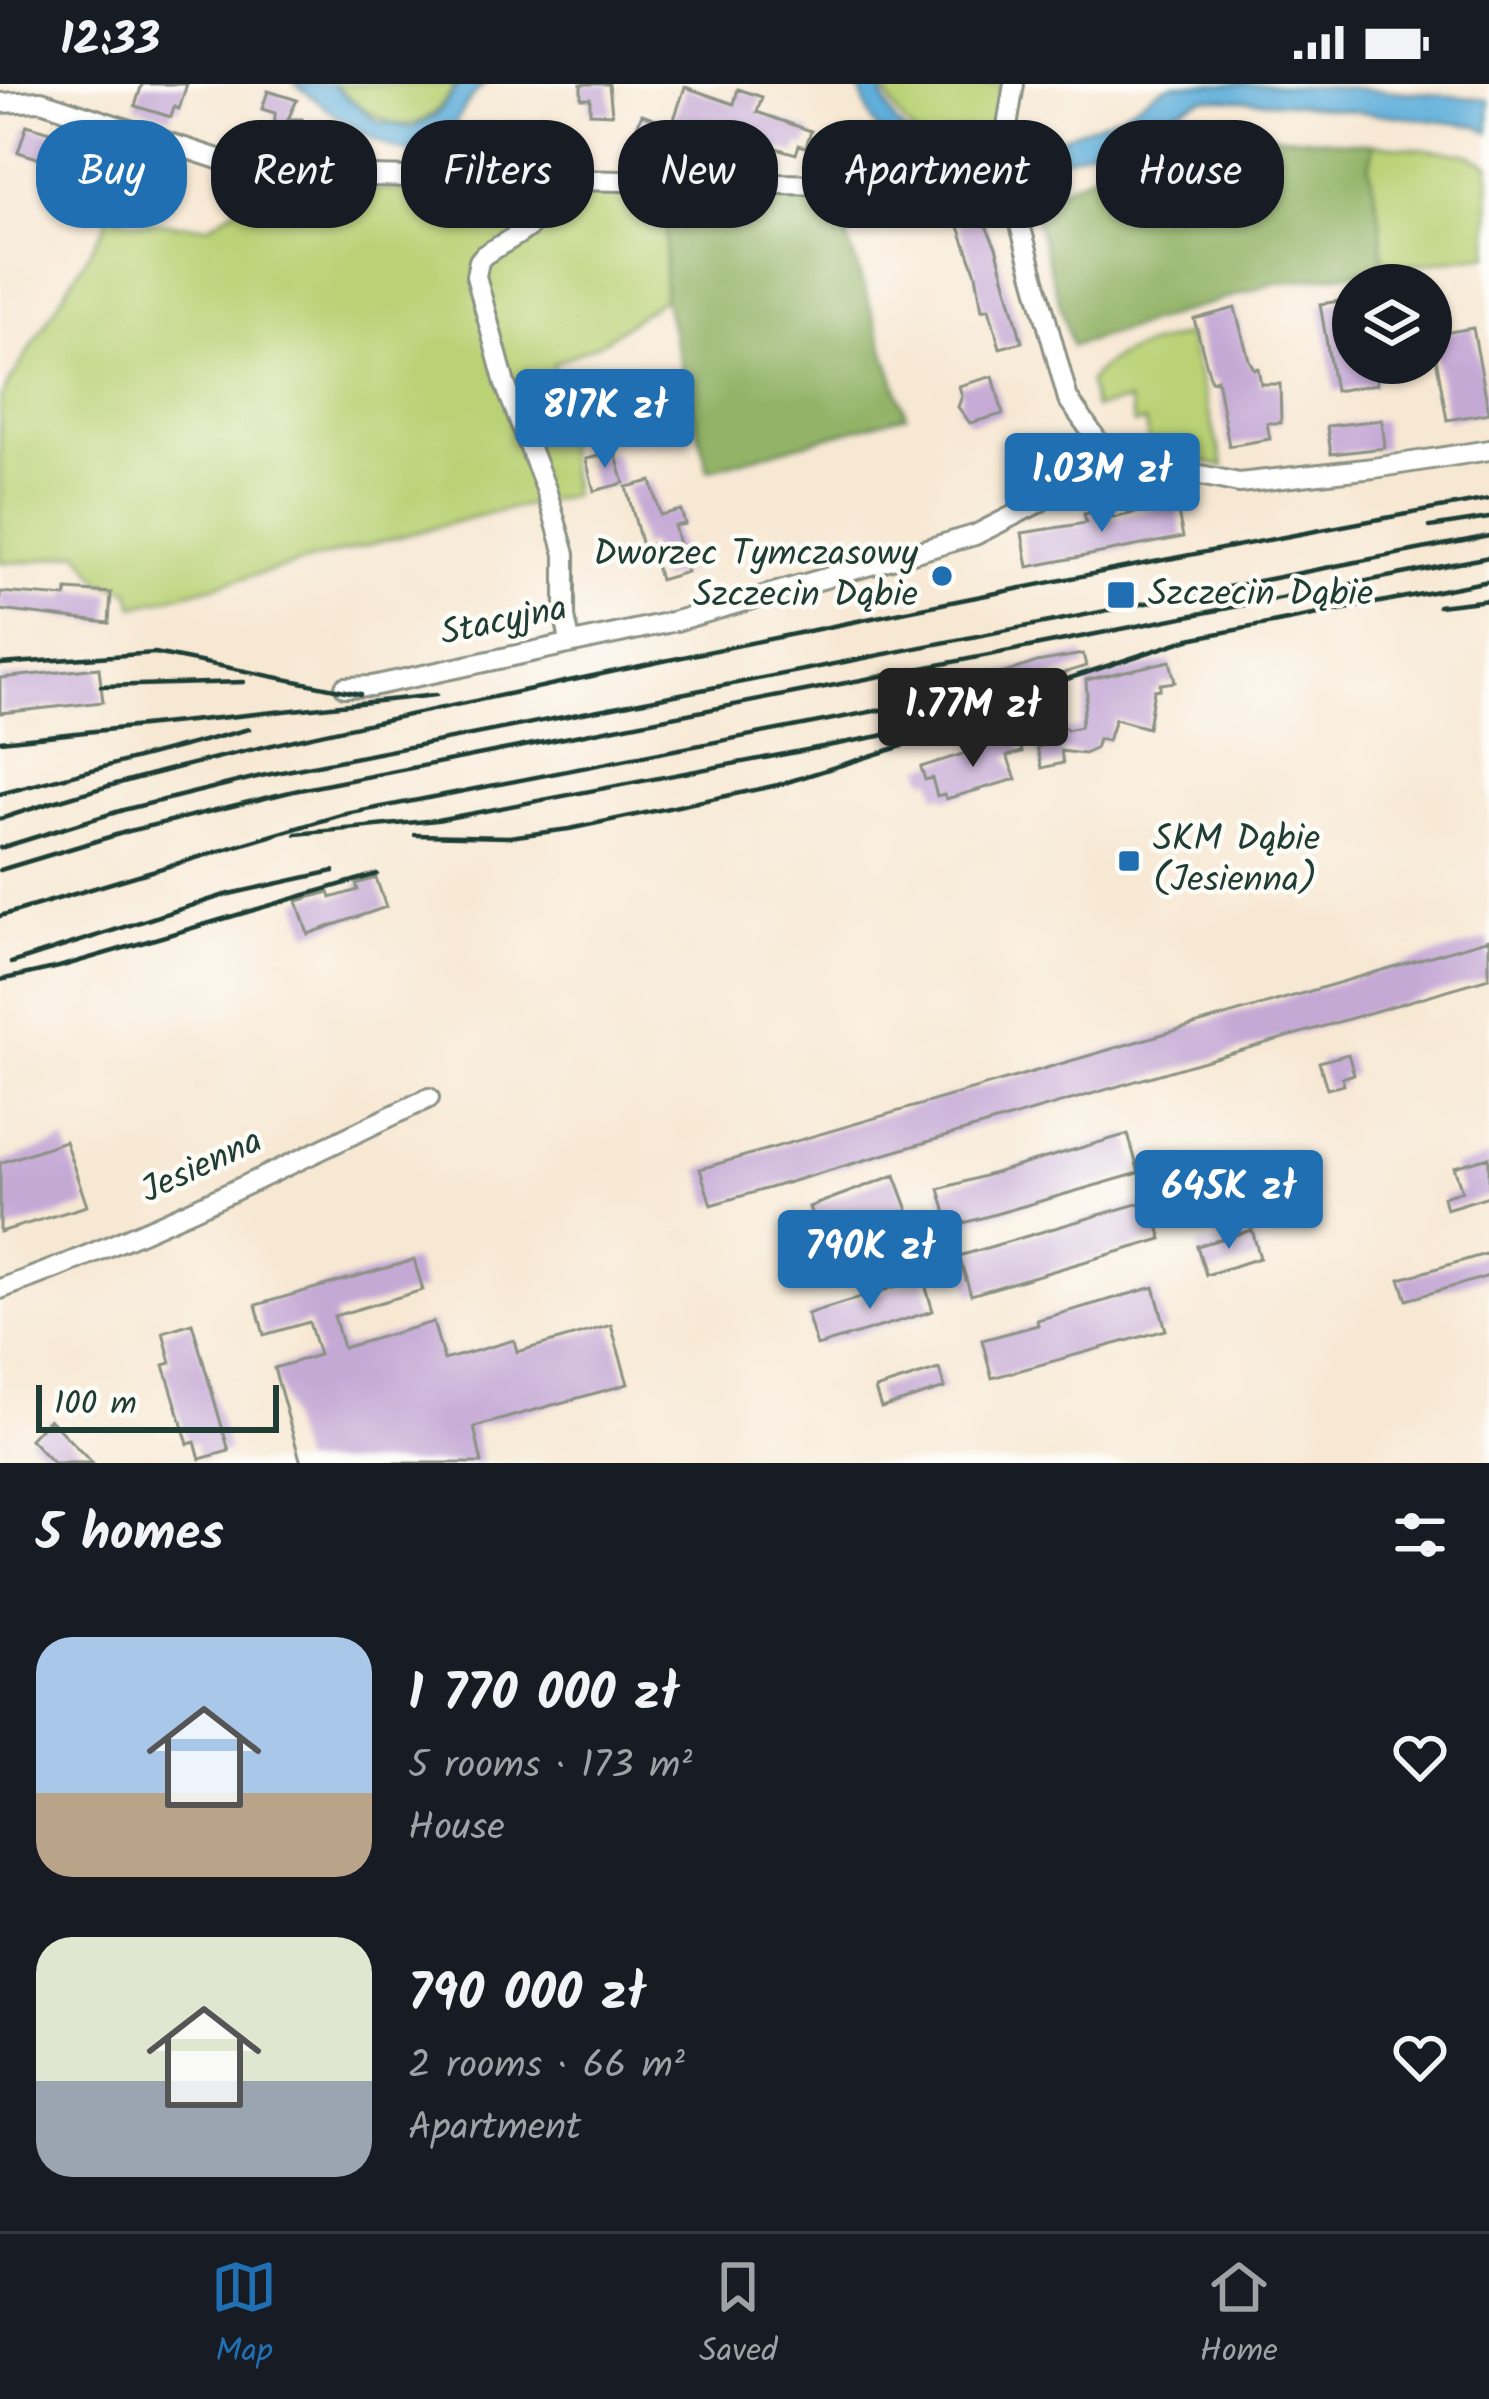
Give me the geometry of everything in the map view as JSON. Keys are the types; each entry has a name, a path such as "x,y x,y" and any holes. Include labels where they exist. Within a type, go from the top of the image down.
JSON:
{"street":[{"path":"1008,120 1013,84"},
{"path":"0,103 41,100 264,174 401,176"},
{"path":"594,180 802,184"},
{"path":"527,228 484,255 476,276 505,384 562,541 570,641"},
{"path":"1021,228 1068,399 1100,444 1162,467 1240,483 1489,450"},
{"name":"Stacyjna","path":"345,686 372,686 676,621 975,535 1038,503 1100,444"},
{"name":"Jesienna","path":"0,1289 166,1221 429,1098"}],"green space":[{"path":"334,84 455,84 442,105 422,120 398,124 366,110"},
{"path":"882,84 1001,84 995,120 902,120"},
{"path":"1284,136 1374,144 1369,166 1383,264 1332,264 1332,276 1276,283 1072,346 1038,228 1072,228 1072,183 1096,172 1096,228 1284,228"},
{"path":"1374,144 1463,153 1489,164 1489,255 1383,264 1369,166"},
{"path":"377,190 401,191 401,228 594,228 594,195 618,195 618,228 666,228 664,298 601,343 553,364 573,495 134,607 130,591 101,582 79,552 31,562 0,562 0,398 104,228 377,228"},
{"path":"778,197 802,197 802,228 844,228 906,415 708,470 664,298 666,228 778,228"},
{"path":"1187,334 1224,467 1150,448 1145,422 1134,424 1129,401 1094,408 1089,382 1108,363"}],"water":[{"path":"295,84 331,84 376,120 344,120"},
{"path":"459,84 485,84 457,120 427,120"},
{"path":"857,84 878,84 894,120 871,120"},
{"path":"1177,84 1333,87 1489,100 1489,133 1477,126 1203,98 1159,117 1104,120"},
{"path":"377,121 401,126 401,150 377,141"},
{"path":"1096,123 1096,147 1072,156 1072,133"}],"building":[{"path":"142,84 187,84 179,109 174,107 171,117 135,106"},
{"path":"581,84 609,84 612,114 590,113 590,98 581,98"},
{"path":"685,87 734,104 738,89 762,97 757,112 802,128 802,146 796,154 778,149 778,120 674,120"},
{"path":"268,91 297,100 288,119 302,120 275,120 275,113 262,109"},
{"path":"27,125 36,128 36,158 18,152"},
{"path":"959,228 987,228 1022,342 1000,348 989,308 982,310 976,274"},
{"path":"1332,302 1332,374 1320,304"},
{"path":"1235,308 1261,384 1280,384 1281,423 1267,423 1270,439 1229,446 1217,379 1211,381 1194,319"},
{"path":"1473,328 1489,413 1447,420 1441,384 1452,384 1452,332"},
{"path":"993,376 1003,414 970,423 958,407 959,386"},
{"path":"1334,384 1377,384 1335,391"},
{"path":"1382,420 1385,448 1331,454 1327,426"},
{"path":"615,452 624,483 594,491 586,459"},
{"path":"651,481 660,515 681,510 685,524 674,526 687,572 660,580 650,544 642,546 626,487"},
{"path":"1176,503 1183,537 1028,567 1022,533 1086,523 1084,514 1111,509 1113,518"},
{"path":"67,590 111,593 109,623 0,610 0,592 66,597"},
{"path":"1083,654 1086,666 1045,679 1043,675 985,698 972,684 1037,662"},
{"path":"1170,661 1175,682 1154,690 1148,728 1115,719 1108,741 1098,739 1095,749 1084,754 1061,751 1063,763 1042,768 1037,747 1044,745 1041,727 1049,716 1067,730 1080,727 1086,680"},
{"path":"99,668 103,702 0,713 0,678"},
{"path":"1017,737 1022,752 1007,756 1016,779 946,799 944,794 937,796 932,778 925,780 921,767"},
{"path":"376,878 386,907 308,934 297,901 329,892 331,898 358,890 356,884"},
{"path":"1489,939 1489,978 711,1205 700,1169"},
{"path":"1348,1054 1354,1074 1342,1078 1344,1085 1327,1089 1319,1062"},
{"path":"1128,1134 1139,1173 950,1227 939,1189"},
{"path":"65,1141 87,1206 0,1232 0,1163"},
{"path":"1489,1157 1489,1196 1446,1209 1443,1197 1462,1191 1454,1167"},
{"path":"895,1175 908,1210 822,1242 809,1207"},
{"path":"1150,1200 1162,1239 971,1295 959,1256"},
{"path":"1252,1230 1260,1258 1206,1275 1197,1246"},
{"path":"1489,1253 1489,1276 1407,1300 1400,1279"},
{"path":"414,1260 423,1290 334,1316 343,1348 433,1322 444,1360 514,1340 517,1352 611,1325 628,1384 474,1427 482,1463 301,1463 274,1368 319,1355 309,1322 264,1335 256,1305"},
{"path":"923,1278 933,1311 817,1346 807,1314"},
{"path":"1154,1287 1166,1330 992,1378 982,1340"},
{"path":"192,1323 229,1451 200,1459 195,1442 188,1444 164,1365 171,1363 163,1332"},
{"path":"939,1369 945,1388 881,1408 875,1389"},
{"path":"49,1419 92,1463 53,1463 30,1439"}],"railway":[{"path":"0,819 139,778 351,727 910,610 1489,499"},
{"path":"1430,527 1489,518"},
{"path":"0,848 123,810 261,776 1489,536"},
{"path":"0,870 129,831 294,791 1489,557"},
{"path":"296,834 437,820 880,736 1189,639 1489,581"},
{"path":"1438,606 1489,600"},
{"path":"0,664 155,653 360,694"},
{"path":"101,686 244,682"},
{"path":"0,741 436,695"},
{"path":"0,916 341,815 885,709"},
{"path":"0,794 249,729"},
{"path":"415,835 509,837 569,829 778,785 902,746"},
{"path":"11,963 225,895 334,871"},
{"path":"0,980 377,874"}],"place":[{"name":"Dworzec Tymczasowy Szczecin Dąbie","path":"942,576"},
{"name":"Szczecin Dąbie","path":"1121,595"},
{"name":"SKM Dąbie (Jesienna)","path":"1129,861"}]}
